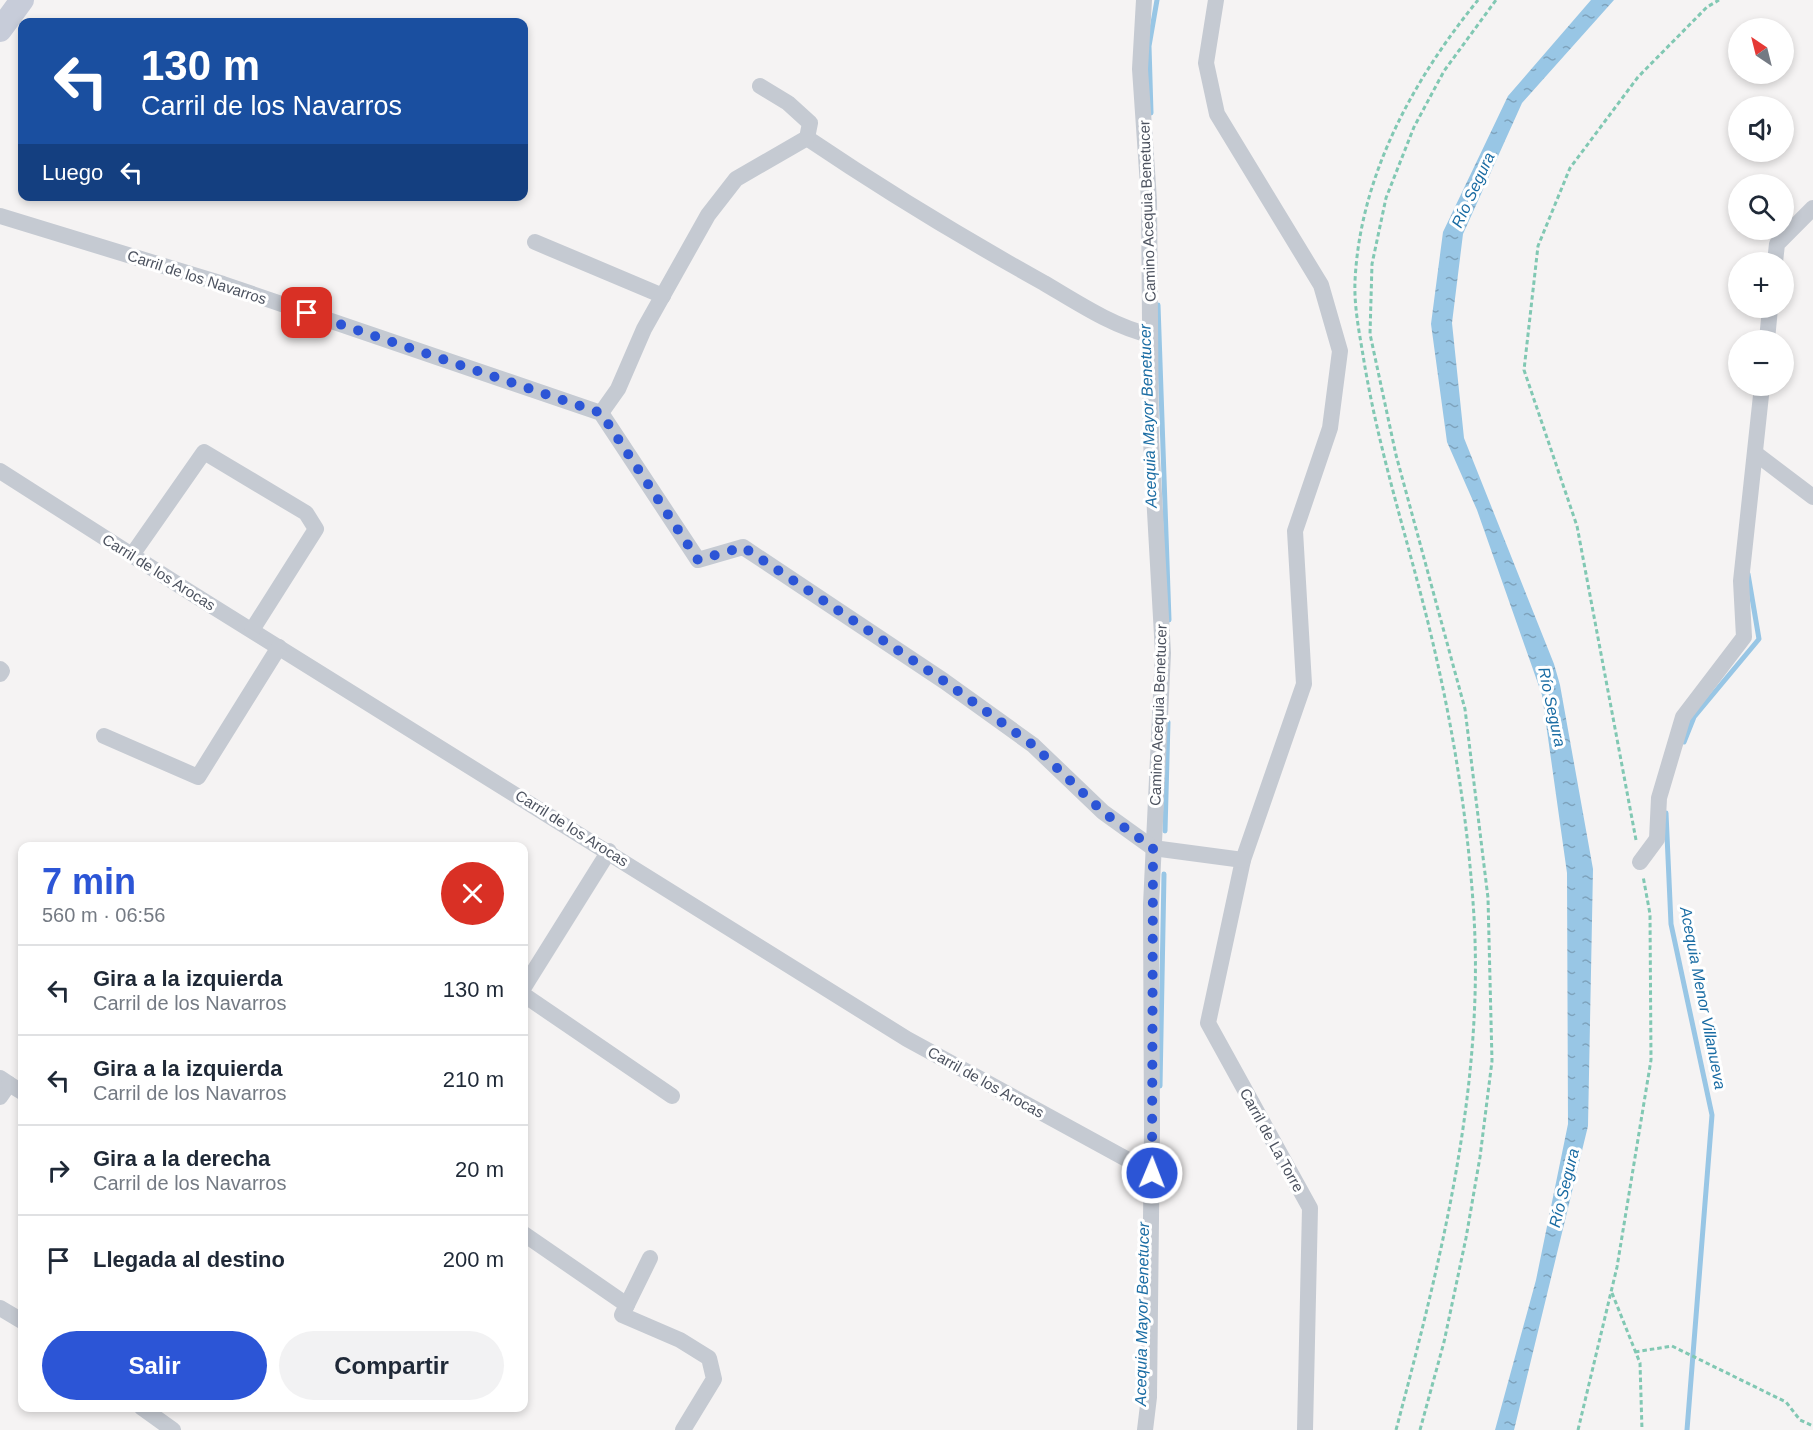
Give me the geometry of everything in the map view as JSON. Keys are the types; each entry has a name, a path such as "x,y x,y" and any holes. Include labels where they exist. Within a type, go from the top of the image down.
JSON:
{"main road":[{"path":"0,30 22,0"}],"street":[{"name":"Camino Acequia Benetucer","path":"1144,0 1140,69 1149,200 1151,441 1163,653 1153,848 1149,1397 1145,1430"},
{"name":"Carril de La Torre","path":"1216,0 1206,63 1217,114 1321,285 1340,351 1330,428 1295,531 1304,684 1243,860 1208,1023 1310,1208 1305,1430"},
{"path":"760,86 788,103 810,123 807,138 736,179 708,215 644,329 618,390 601,413 698,560 743,547 944,681 1033,745 1103,812 1153,848 1243,860"},
{"path":"807,138 905,204 1000,259 1126,329 1150,335"},
{"path":"1776,252 1777,244 1813,208"},
{"name":"Carril de los Navarros","path":"0,216 223,284 601,413"},
{"path":"535,242 663,296"},
{"path":"1640,862 1657,839 1659,798 1683,717 1744,637 1741,581 1761,396"},
{"path":"132,555 204,452 306,513 316,529 252,630"},
{"path":"1755,453 1813,497"},
{"name":"Carril de los Arocas","path":"0,471 907,1039 1152,1173"},
{"path":"104,736 198,777 279,647"},
{"path":"528,981 609,851"},
{"path":"528,997 672,1096"},
{"path":"528,1237 627,1305"},
{"path":"650,1258 622,1315 680,1340 710,1358 714,1379 683,1430"},
{"path":"0,1308 18,1319"},
{"path":"148,1412 173,1430"}],"path":[{"path":"1396,1430 1424,1323 1460,1145 1473,1045 1474,921 1464,802 1442,675 1369,394 1356,311 1355,281 1362,221 1379,165 1408,101 1448,38 1478,0"},
{"path":"1420,1430 1444,1342 1480,1157 1492,1061 1488,898 1465,709 1396,455 1370,334 1372,264 1386,198 1414,127 1444,71 1496,0"},
{"path":"1578,1430 1611,1292 1651,1060 1650,914 1577,526 1524,370 1538,246 1570,168 1638,77 1707,7 1719,0"},
{"path":"1611,1292 1640,1363 1642,1430"},
{"path":"1635,1352 1672,1346 1786,1402 1800,1420 1813,1426"}],"water":[{"name":"Río Segura","path":"1591,0 1614,0 1522,103 1463,234 1452,323 1464,438 1554,664 1560,685 1593,869 1588,1126 1514,1430 1495,1430 1536,1280 1568,1124 1567,873 1542,695 1477,510 1447,442 1431,324 1443,232 1508,96"}],"waterway":[{"name":"Acequia Mayor Benetucer","path":"1151,113 1149,46 1157,0"},
{"name":"Acequia Mayor Benetucer","path":"1158,305 1169,620"},
{"name":"Acequia Menor Villanueva","path":"1684,742 1694,717 1759,639 1748,574"},
{"name":"Acequia Mayor Benetucer","path":"1165,831 1168,722"},
{"name":"Acequia Menor Villanueva","path":"1666,813 1671,924 1712,1115 1687,1430"},
{"name":"Acequia Mayor Benetucer","path":"1160,1086 1164,874"}],"route":[{"path":"307,313 601,413 698,560 743,547 944,681 1033,745 1103,812 1153,848 1151,905 1152,1173"}]}
